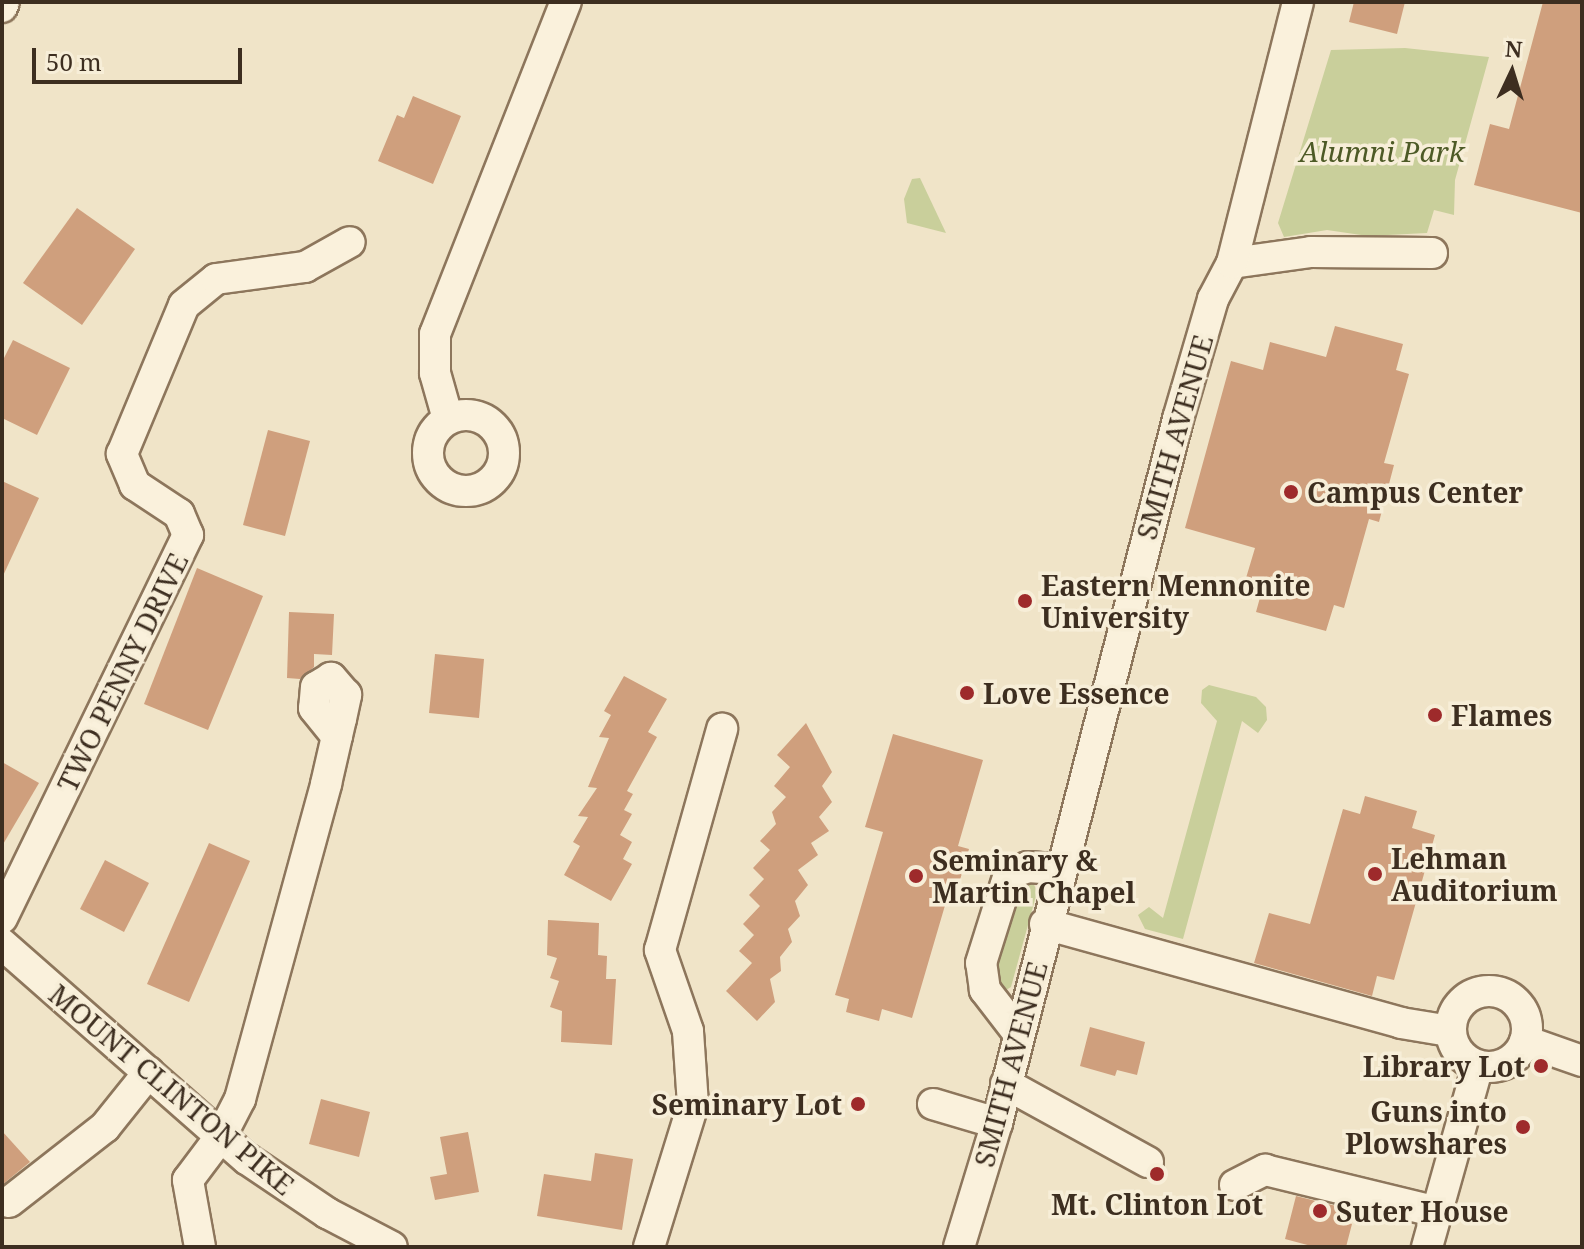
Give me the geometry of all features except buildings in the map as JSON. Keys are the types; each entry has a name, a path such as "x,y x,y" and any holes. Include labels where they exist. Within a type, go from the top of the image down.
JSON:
{"street":[{"path":"448,419 435,373 435,334 566,2"},
{"name":"SMITH AVENUE","path":"959,1247 997,1123 1059,869 1178,419 1213,299 1232,263 1298,2"},
{"name":"TWO PENNY DRIVE","path":"2,918 188,535 179,514 135,485 122,454 184,305 216,279 305,267 350,242"},
{"path":"1232,263 1311,252 1432,253"},
{"path":"649,1247 693,1105 688,1031 660,950 722,729"},
{"path":"200,1247 188,1180 221,1136 240,1099 337,736"},
{"path":"1019,1034 985,990 981,963 1009,874 1028,867 1059,869"},
{"path":"1045,924 1401,1023 1450,1031"},
{"name":"MOUNT CLINTON PIKE","path":"2,944 221,1136 292,1192 392,1247"},
{"path":"1498,993 1520,1007 1525,1041 1512,1060 1478,1066 1459,1053 1450,1031 1465,1000 1498,993"},
{"path":"1525,1041 1582,1061"},
{"path":"1427,1247 1478,1066"},
{"path":"9,1202 105,1127 149,1072"},
{"path":"1006,1084 1148,1162"},
{"path":"933,1104 997,1123"},
{"path":"1235,1185 1265,1170 1437,1212"}],"green space":[{"name":"Alumni Park","path":"1405,48 1489,57 1455,180 1454,215 1434,210 1427,233 1368,236 1327,230 1284,237 1278,223 1331,50"},
{"path":"920,178 946,233 907,223 904,199 912,179"},
{"path":"1209,685 1256,697 1266,707 1267,720 1258,733 1242,721 1183,939 1145,929 1138,915 1149,907 1163,918 1217,721 1201,703 1202,690"},
{"path":"1033,882 1037,892 1011,987 1006,990 999,986 994,964 1021,885"}],"place":[{"name":"Campus Center","path":"1291,492"},
{"name":"Eastern Mennonite University","path":"1025,601"},
{"name":"Love Essence","path":"967,693"},
{"name":"Flames","path":"1435,715"},
{"name":"Lehman Auditorium","path":"1375,874"},
{"name":"Seminary & Martin Chapel","path":"916,876"},
{"name":"Library Lot","path":"1541,1066"},
{"name":"Seminary Lot","path":"858,1104"},
{"name":"Guns into Plowshares","path":"1523,1127"},
{"name":"Mt. Clinton Lot","path":"1157,1174"},
{"name":"Suter House","path":"1320,1211"}]}
